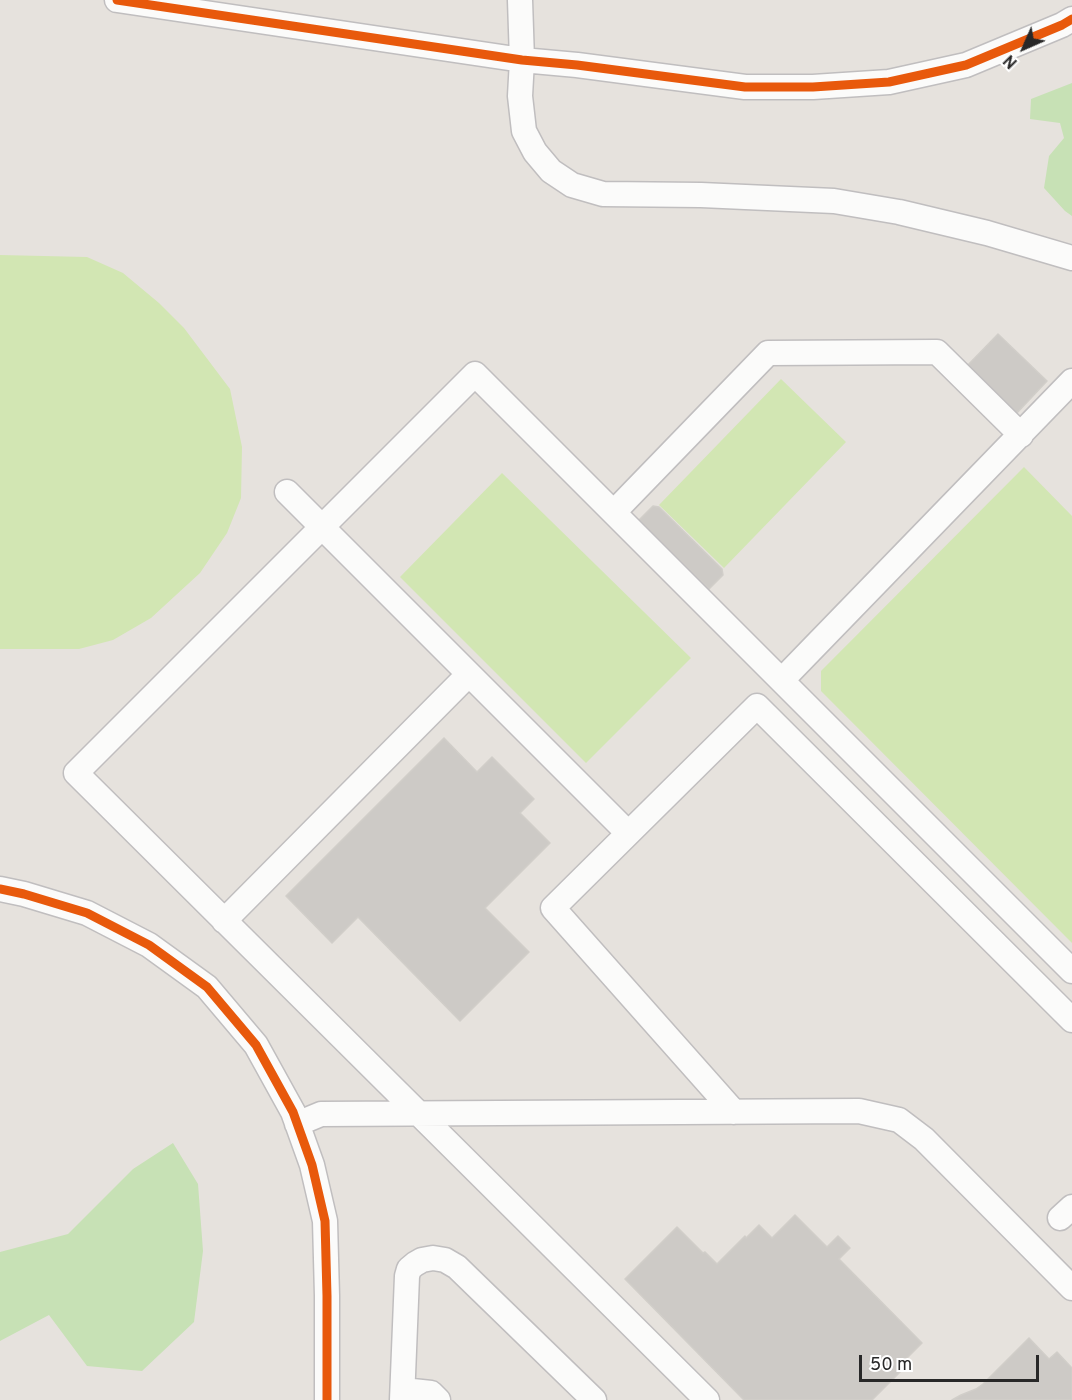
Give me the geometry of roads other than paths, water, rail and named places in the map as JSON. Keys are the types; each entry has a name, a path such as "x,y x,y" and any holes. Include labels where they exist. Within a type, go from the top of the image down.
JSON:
{"street":[{"path":"117,0 522,60 745,87 813,87 889,82 966,65 1062,26 1072,19"},
{"path":"520,0 522,60 520,96 524,131 535,152 551,171 572,185 603,194 701,195 834,201 899,212 987,233 1072,258"},
{"path":"614,512 768,353 938,352 1021,435"},
{"path":"707,1400 76,773 475,374 1072,971"},
{"path":"782,680 1072,381"},
{"path":"287,492 628,833"},
{"path":"224,921 470,674"},
{"path":"734,1112 553,908 757,706 1072,1020"},
{"path":"0,889 24,894 87,914 148,945 207,987 256,1045 293,1112 312,1165 325,1221 327,1400"},
{"path":"297,1124 321,1114 859,1111 899,1120 924,1139 1072,1288"},
{"path":"438,1400 431,1393 402,1395 407,1276 409,1269 415,1264 433,1258 445,1260 458,1267 594,1400"}]}
